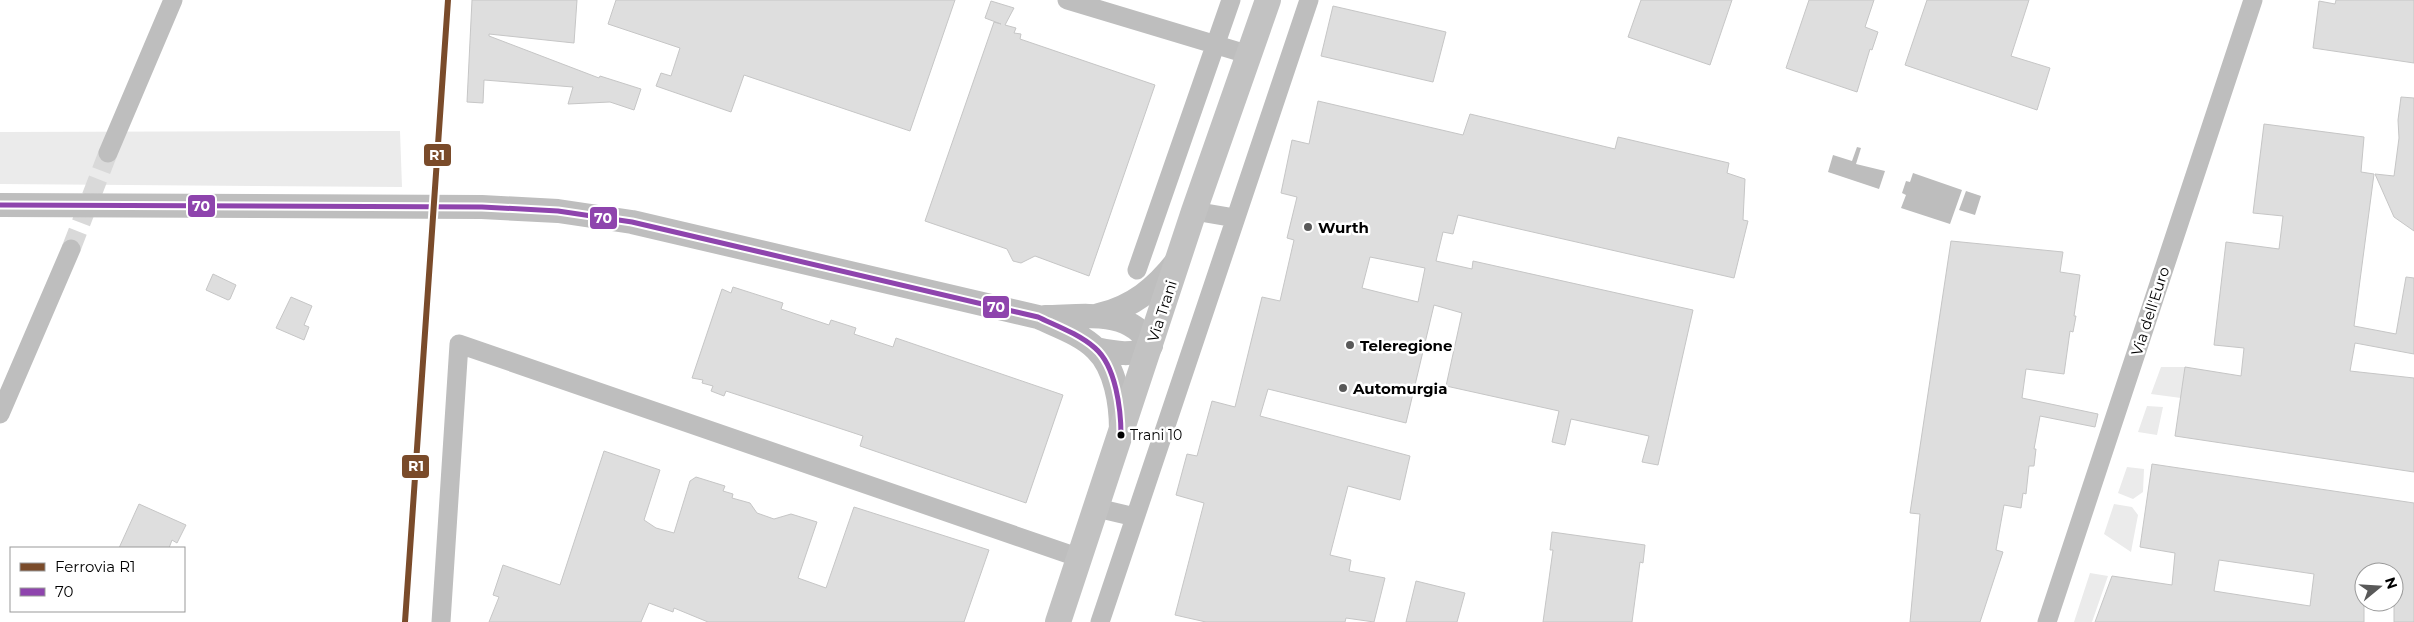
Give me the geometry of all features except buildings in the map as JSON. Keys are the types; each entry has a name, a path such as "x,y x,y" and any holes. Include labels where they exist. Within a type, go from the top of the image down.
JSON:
{"main road":[{"name":"Via Trani","path":"1058,622 1194,212 1268,0"}],"street":[{"path":"108,153 173,0"},
{"path":"1067,0 1250,55"},
{"path":"1137,270 1231,0"},
{"path":"1100,622 1309,0"},
{"name":"Via dell'Euro","path":"2047,622 2253,0"},
{"path":"0,205 482,206 535,209 598,216 656,226 1038,316 1114,318 1127,322 1142,333 1151,346 1138,352 1126,354 1096,349 1038,316"},
{"path":"1194,212 1235,218"},
{"path":"0,414 71,249"},
{"path":"1090,317 1112,312 1133,302 1153,289 1179,258"},
{"path":"441,622 459,344 1080,558"},
{"path":"1096,349 1107,366 1116,390 1121,435"},
{"path":"1097,508 1135,517"}],"shaded area":[{"path":"400,131 402,187 0,184 0,132"},
{"path":"1857,147 1861,148 1856,164 1885,171 1879,189 1828,172 1833,155 1852,161"},
{"path":"1913,173 1962,190 1950,224 1901,208 1906,195 1902,193 1906,181 1910,182"},
{"path":"1966,191 1981,196 1975,215 1959,210"},
{"path":"2161,367 2185,367 2181,398 2151,394"},
{"path":"2147,406 2163,407 2157,435 2138,432"},
{"path":"2127,467 2144,469 2143,492 2133,499 2118,493"},
{"path":"2114,504 2132,507 2138,515 2131,552 2104,534"},
{"path":"2090,573 2108,576 2092,622 2074,622"}],"tunnel":[{"path":"71,249 108,153"}],"rail line":[{"name":"R1","path":"405,622 448,0"}],"transit line":[{"name":"70","path":"0,205 482,207 558,211 632,222 1038,317 1082,339 1095,348 1102,356 1108,366 1116,389 1121,435"}],"place":[{"name":"Wurth","path":"1308,227"},
{"name":"Teleregione","path":"1350,345"},
{"name":"Automurgia","path":"1343,388"},
{"name":"Trani 10","path":"1121,435"}]}
